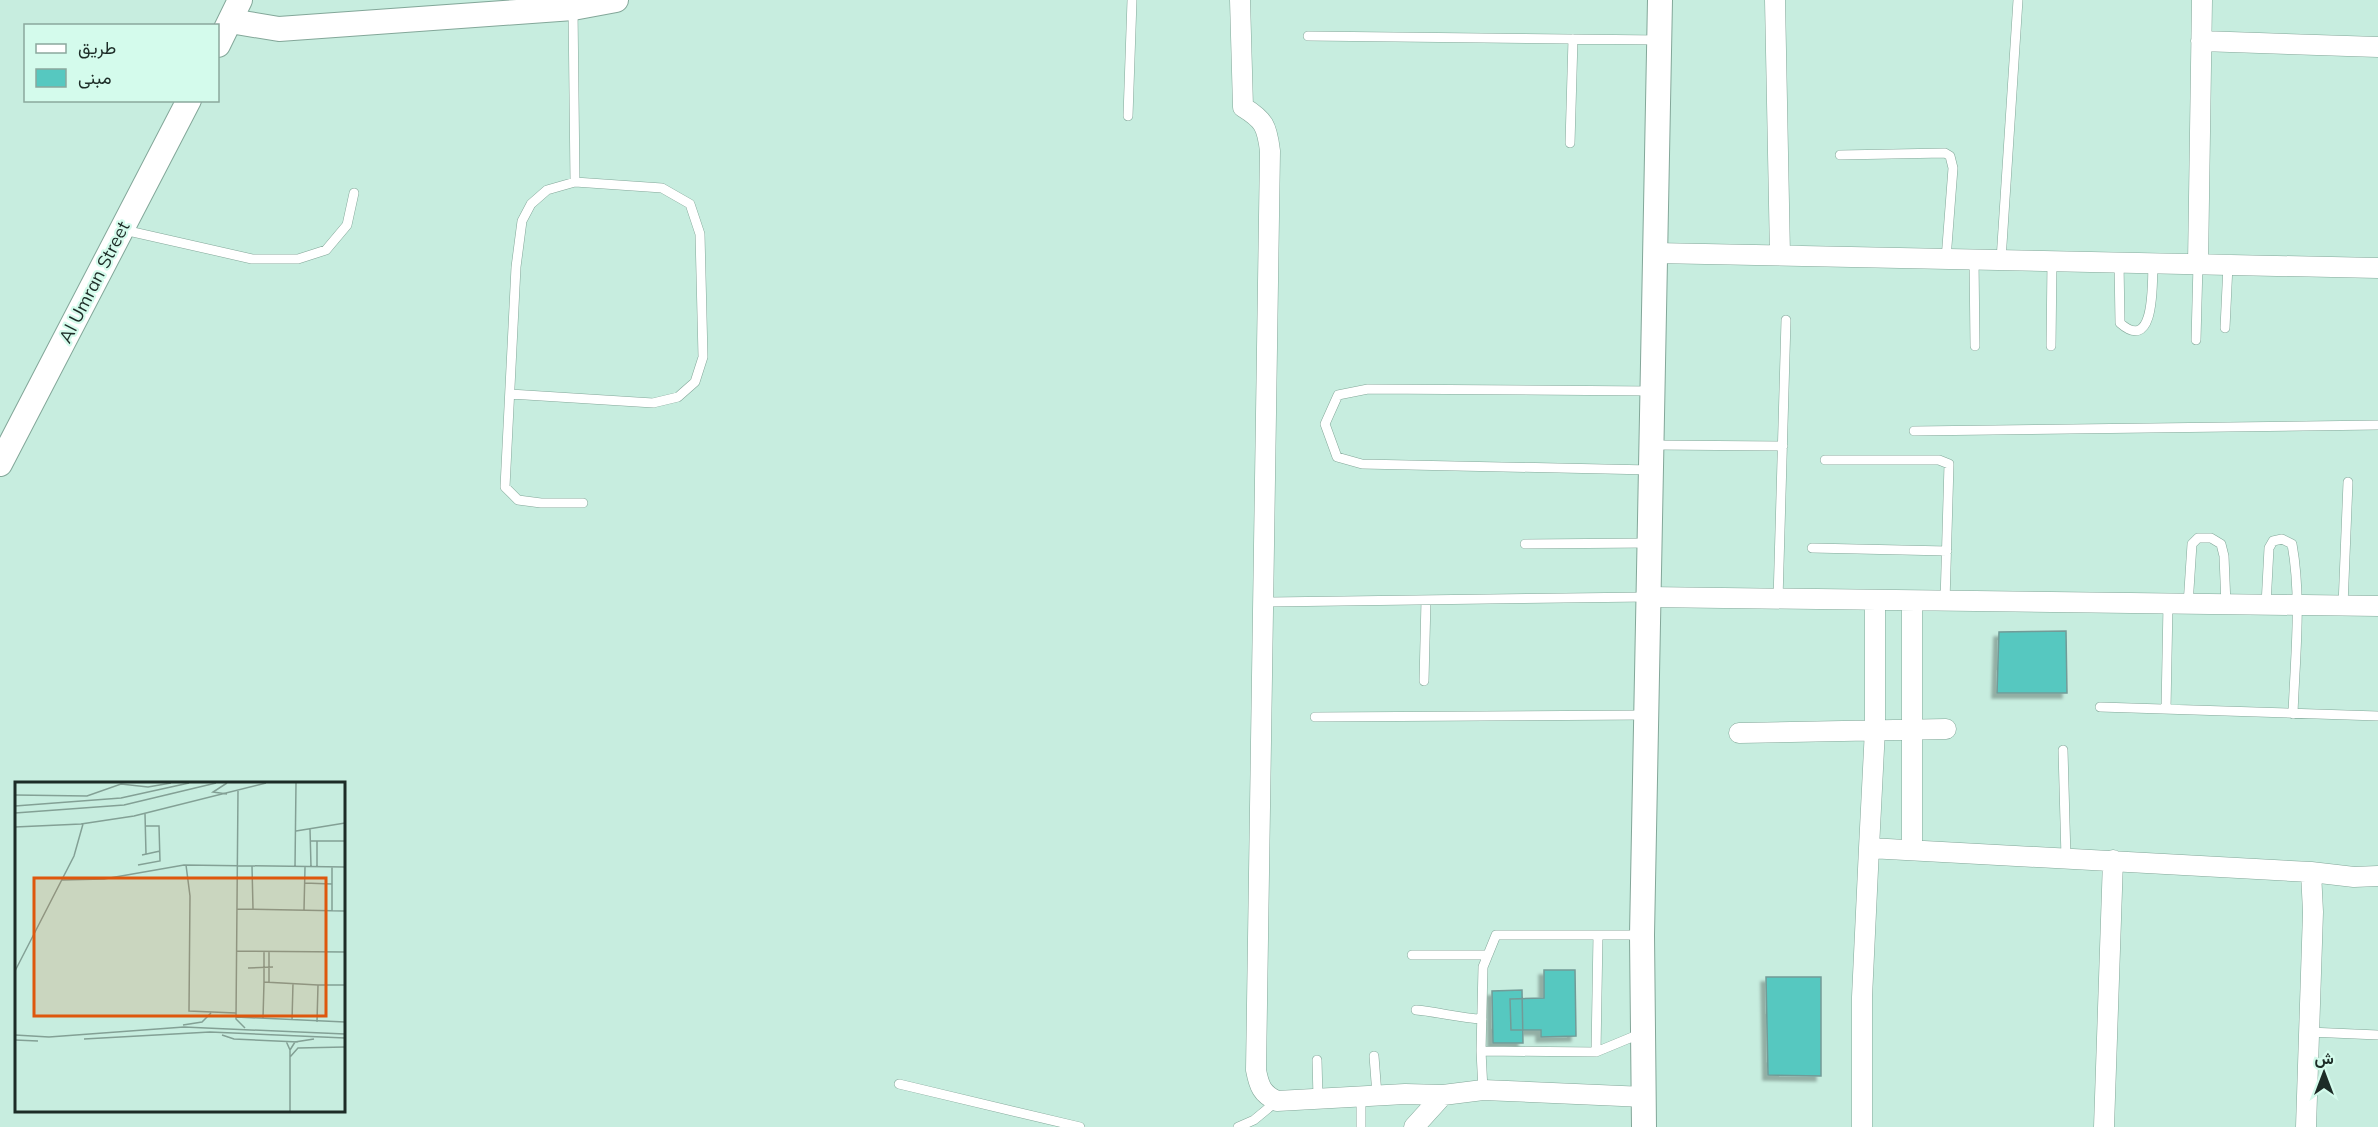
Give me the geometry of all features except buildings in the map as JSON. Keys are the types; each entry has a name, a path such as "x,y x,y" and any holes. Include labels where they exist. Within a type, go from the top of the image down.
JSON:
{"street":[{"path":"219,43 235,10 279,29 616,0"},
{"path":"1240,0 1243,107 1259,117 1268,131 1270,151 1256,1070 1259,1085 1265,1095 1277,1101 1443,1095 1483,1090 1646,1097"},
{"path":"1644,1127 1646,1097 1642,935 1660,0"},
{"path":"1775,0 1780,255"},
{"path":"2198,264 2202,0"},
{"path":"2201,41 2378,47"},
{"name":"Al Umran Street","path":"0,464 188,102"},
{"path":"1654,253 2378,267"},
{"path":"1648,597 2378,606"},
{"path":"1862,1127 1862,997 1875,729 1875,601"},
{"path":"1912,602 1912,850"},
{"path":"1739,733 1946,729"},
{"path":"1869,848 2113,860 2311,872 2354,877 2378,876"},
{"path":"2104,1127 2113,860"},
{"path":"2306,1127 2313,912 2311,872"},
{"path":"1414,1127 1443,1095"}],"lane":[{"path":"1128,116 1131,0"},
{"path":"2001,260 2018,0"},
{"path":"573,4 574,182"},
{"path":"1308,36 1659,40"},
{"path":"1570,143 1573,39"},
{"path":"1840,155 1945,153 1950,156 1953,168 1946,259"},
{"path":"510,394 653,403 678,397 695,382 703,357 700,234 690,204 662,188 574,182 547,190 531,204 522,221 516,267 510,394 506,487 518,500 541,503 582,503"},
{"path":"122,229 252,259 298,259 326,250 346,225 354,193"},
{"path":"1974,259 1975,346"},
{"path":"2051,346 2052,261"},
{"path":"2119,262 2121,323 2126,328 2136,330 2145,326 2150,317 2153,263"},
{"path":"2196,340 2198,264"},
{"path":"2225,328 2228,264"},
{"path":"1778,600 1786,321"},
{"path":"1651,470 1362,464 1337,457 1325,424 1338,395 1368,389 1652,391"},
{"path":"1914,431 2378,425"},
{"path":"1651,445 1782,446"},
{"path":"1825,460 1939,460 1949,464 1945,602"},
{"path":"2343,606 2348,482"},
{"path":"2166,710 2178,604 2192,544 2198,538 2211,538 2221,544 2224,556 2226,605"},
{"path":"2266,605 2269,548 2273,541 2282,539 2292,544 2297,606 2294,714"},
{"path":"1525,544 1649,543"},
{"path":"1812,548 1947,551"},
{"path":"1263,602 1648,597"},
{"path":"1424,681 1426,600"},
{"path":"2100,707 2378,716"},
{"path":"1315,717 1646,715"},
{"path":"2063,750 2066,858"},
{"path":"1483,1090 1481,1052 1483,967 1496,935 1642,935"},
{"path":"1596,1052 1598,935"},
{"path":"1413,955 1488,955"},
{"path":"1416,1010 1432,1011 1446,1016 1482,1019"},
{"path":"1481,1052 1596,1052 1644,1032"},
{"path":"2309,1032 2378,1035"},
{"path":"1361,1127 1369,1096 1374,1056"},
{"path":"1317,1060 1318,1098"},
{"path":"899,1084 1080,1127"},
{"path":"1238,1127 1254,1120 1277,1101"}]}
